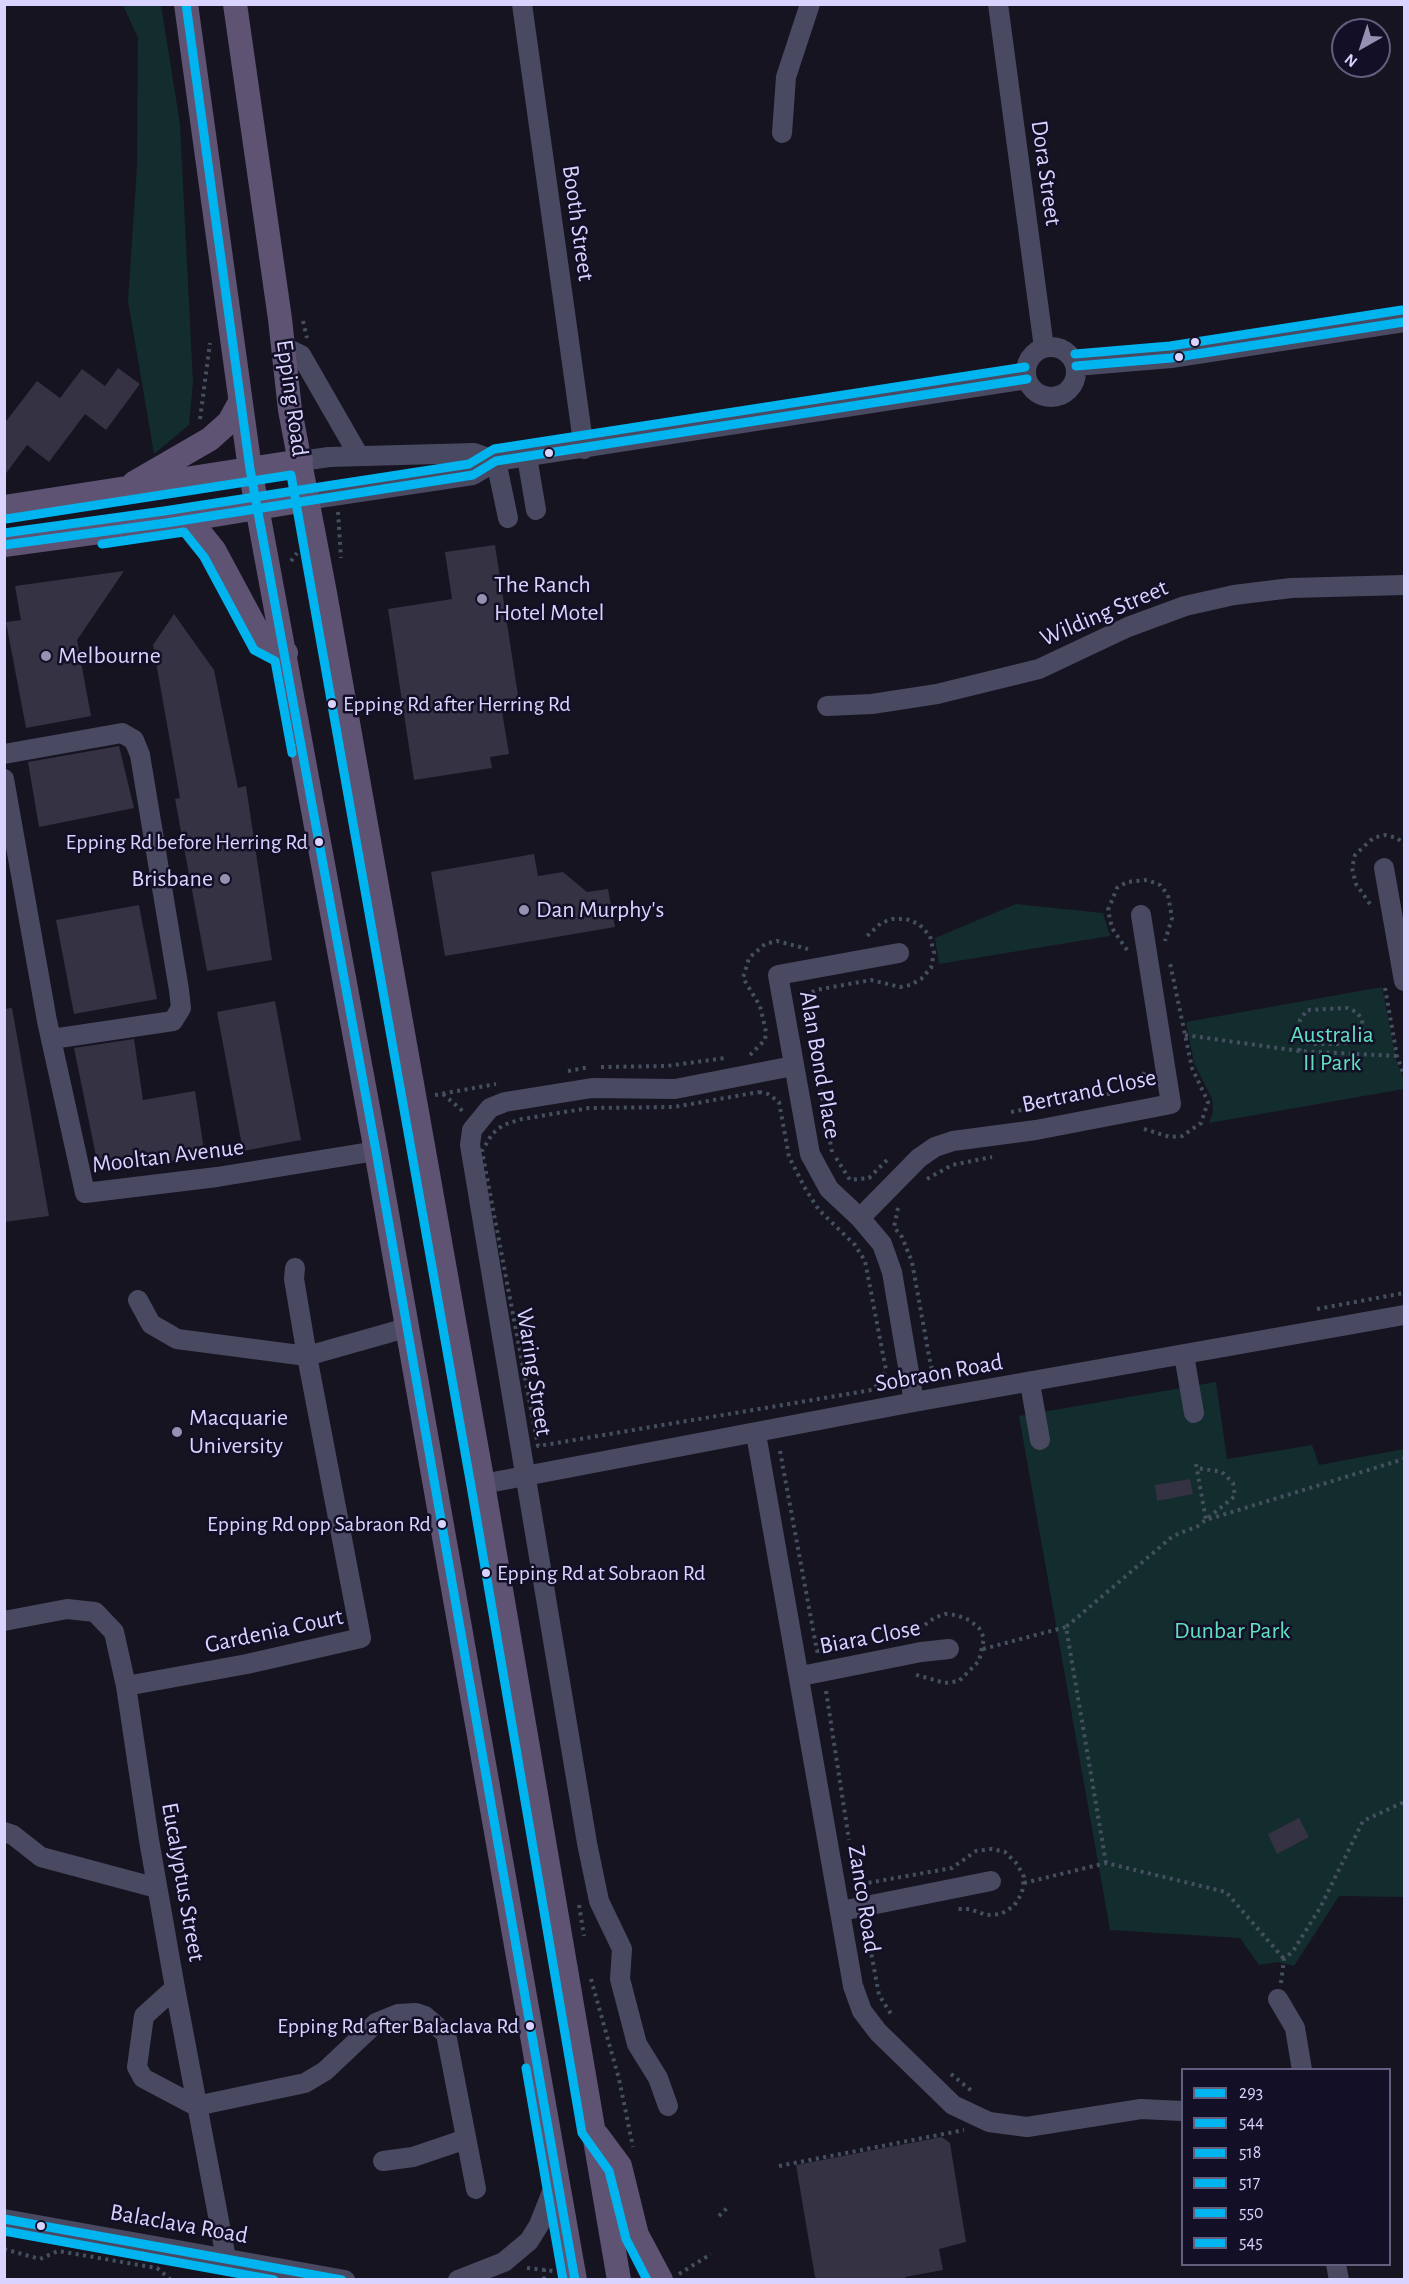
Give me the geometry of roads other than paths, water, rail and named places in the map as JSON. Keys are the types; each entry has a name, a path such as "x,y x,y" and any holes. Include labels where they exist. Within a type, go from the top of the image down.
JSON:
{"main road":[{"path":"186,4 250,469 286,653 376,1151 511,1929 558,2177 565,2275"},
{"name":"Epping Road","path":"235,4 284,347 290,410 301,461 306,500 483,1484 619,2280"},
{"path":"128,488 151,471 210,439 229,422 240,402"},
{"path":"4,507 301,461"},
{"path":"4,545 306,500"},
{"path":"189,519 214,550 264,644 286,653"},
{"path":"594,2131 620,2166 637,2235 670,2274"}],"street":[{"name":"Booth Street","path":"522,4 584,449"},
{"path":"782,133 786,77 810,4"},
{"name":"Dora Street","path":"998,4 1044,348"},
{"path":"1076,366 1171,358 1404,322"},
{"path":"284,347 301,355 359,456"},
{"path":"1044,348 1060,348 1073,358 1076,366 1074,383 1062,395 1045,397 1037,393 1027,379 1026,371 1031,357 1044,348"},
{"path":"301,461 359,456 474,453 496,460 526,457 1027,379"},
{"path":"526,457 536,510"},
{"path":"306,500 473,475 496,460"},
{"path":"496,460 508,518"},
{"name":"Wilding Street","path":"827,706 872,704 937,694 1039,669 1128,627 1185,606 1234,595 1292,588 1404,585"},
{"path":"4,754 122,733 134,740 140,755 174,955 181,1008 173,1021 52,1039"},
{"name":"Mooltan Avenue","path":"4,779 52,1039 85,1193 216,1177 376,1151"},
{"path":"1384,868 1404,981"},
{"name":"Bertrand Close","path":"860,1218 919,1158 935,1147 953,1141 1036,1130 1171,1104 1141,915"},
{"name":"Alan Bond Place","path":"899,953 778,975 810,1154 829,1189 860,1218 882,1244 892,1272 914,1402"},
{"name":"Waring Street","path":"674,2098 658,2078 637,2044 620,1979 622,1949 599,1901 587,1843 470,1145 472,1130 490,1108 592,1088 675,1089 793,1066"},
{"path":"295,1268 294,1279 307,1356"},
{"path":"138,1300 151,1324 177,1340 307,1356 406,1328"},
{"name":"Sobraon Road","path":"483,1484 756,1434 914,1402 1404,1315"},
{"path":"1184,1355 1194,1413"},
{"name":"Gardenia Court","path":"126,1686 361,1638 307,1356"},
{"path":"1030,1383 1040,1440"},
{"name":"Zanco Road","path":"756,1434 801,1676 853,1986 862,2011 878,2032 953,2105 990,2122 1027,2127 1141,2109 1181,2111"},
{"name":"Eucalyptus Street","path":"4,1622 67,1609 95,1612 114,1632 126,1686 157,1888 196,2106 226,2258"},
{"name":"Biara Close","path":"801,1676 921,1652 949,1649"},
{"path":"4,1832 14,1835 41,1857 157,1888"},
{"path":"841,1911 991,1881"},
{"path":"175,1988 144,2016 137,2067 143,2078 196,2106 305,2083 325,2071 376,2023 398,2014 416,2013 437,2024 446,2034 476,2189"},
{"path":"1278,1999 1295,2028 1302,2068"},
{"path":"383,2162 413,2157 466,2139"},
{"path":"458,2280 504,2262 529,2241 539,2225 558,2177"},
{"name":"Balaclava Road","path":"4,2219 226,2258 261,2273 345,2280"}],"place":[{"name":"The Ranch Hotel Motel","path":"482,599"},
{"name":"Melbourne","path":"46,656"},
{"name":"Epping Rd after Herring Rd","path":"332,704"},
{"name":"Epping Rd before Herring Rd","path":"319,842"},
{"name":"Brisbane","path":"225,879"},
{"name":"Dan Murphy's","path":"524,910"},
{"name":"Macquarie University","path":"177,1432"},
{"name":"Epping Rd opp Sabraon Rd","path":"442,1524"},
{"name":"Epping Rd at Sobraon Rd","path":"486,1573"},
{"name":"Epping Rd after Balaclava Rd","path":"530,2026"}],"park label":[{"name":"Australia II Park","path":"1332,1049"},
{"name":"Dunbar Park","path":"1232,1631"}]}
